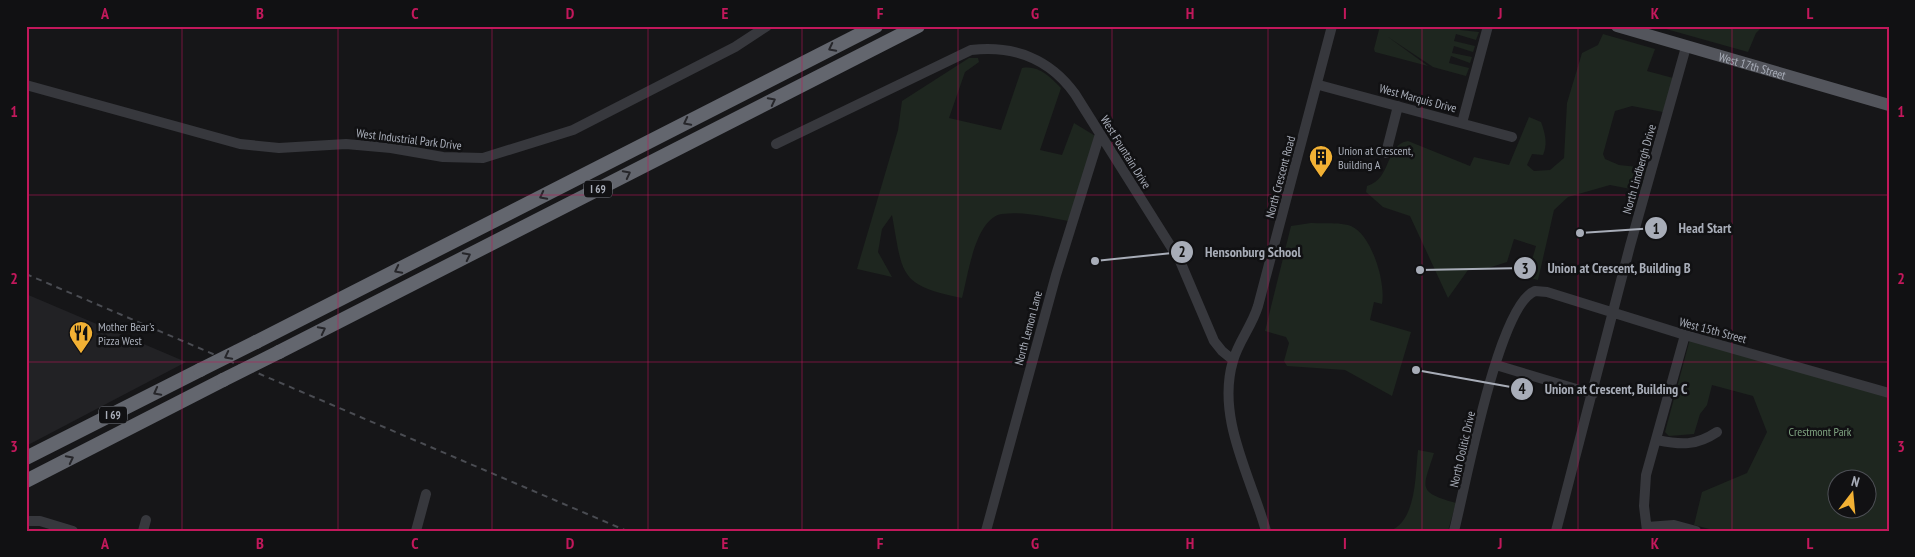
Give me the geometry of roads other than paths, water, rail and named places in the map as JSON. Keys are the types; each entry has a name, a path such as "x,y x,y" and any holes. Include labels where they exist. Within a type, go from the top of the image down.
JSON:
{"highway":[{"name":"I 69","path":"26,458 876,26"},
{"name":"I 69","path":"26,481 918,26"}],"main road":[{"name":"West 17th Street","path":"1617,26 1889,105"}],"street":[{"name":"West Industrial Park Drive","path":"26,84 240,144 279,148 346,144 391,148 443,157 483,158 573,130 735,47 767,26"},
{"name":"North Crescent Road","path":"1233,360 1251,328 1258,306 1319,85 1332,26"},
{"path":"1462,123 1488,26"},
{"name":"North Lindbergh Drive","path":"1556,531 1630,246 1686,47"},
{"name":"West Fountain Drive","path":"776,144 971,50 991,48 1022,53 1054,70 1075,94 1180,261 1214,341 1222,352 1233,360"},
{"name":"West Marquis Drive","path":"1319,85 1512,136"},
{"path":"1386,153 1398,106"},
{"name":"North Lemon Lane","path":"986,531 1056,275 1100,134"},
{"name":"West 15th Street","path":"1532,292 1547,292 1685,335 1889,393"},
{"name":"North Oolitic Drive","path":"1454,531 1468,479 1475,438 1502,344 1517,310 1532,292"},
{"path":"1685,335 1645,482 1644,506 1647,529 1674,525 1696,531"},
{"path":"1233,360 1228,389 1230,413 1266,531"},
{"path":"1496,365 1593,394"},
{"path":"1657,440 1692,443 1704,441 1717,432"},
{"path":"416,531 426,494"},
{"path":"143,531 146,520"},
{"path":"26,521 40,521 74,531"}],"railway":[{"path":"26,274 627,531"}],"place":[{"name":"Union at Crescent, Building A","path":"1321,178"},
{"name":"Head Start","path":"1580,233"},
{"name":"Hensonburg School","path":"1095,261"},
{"name":"Union at Crescent, Building B","path":"1420,270"},
{"name":"Mother Bear's Pizza West","path":"81,354"},
{"name":"Union at Crescent, Building C","path":"1416,370"}],"park label":[{"name":"Crestmont Park","path":"1820,431"}]}
